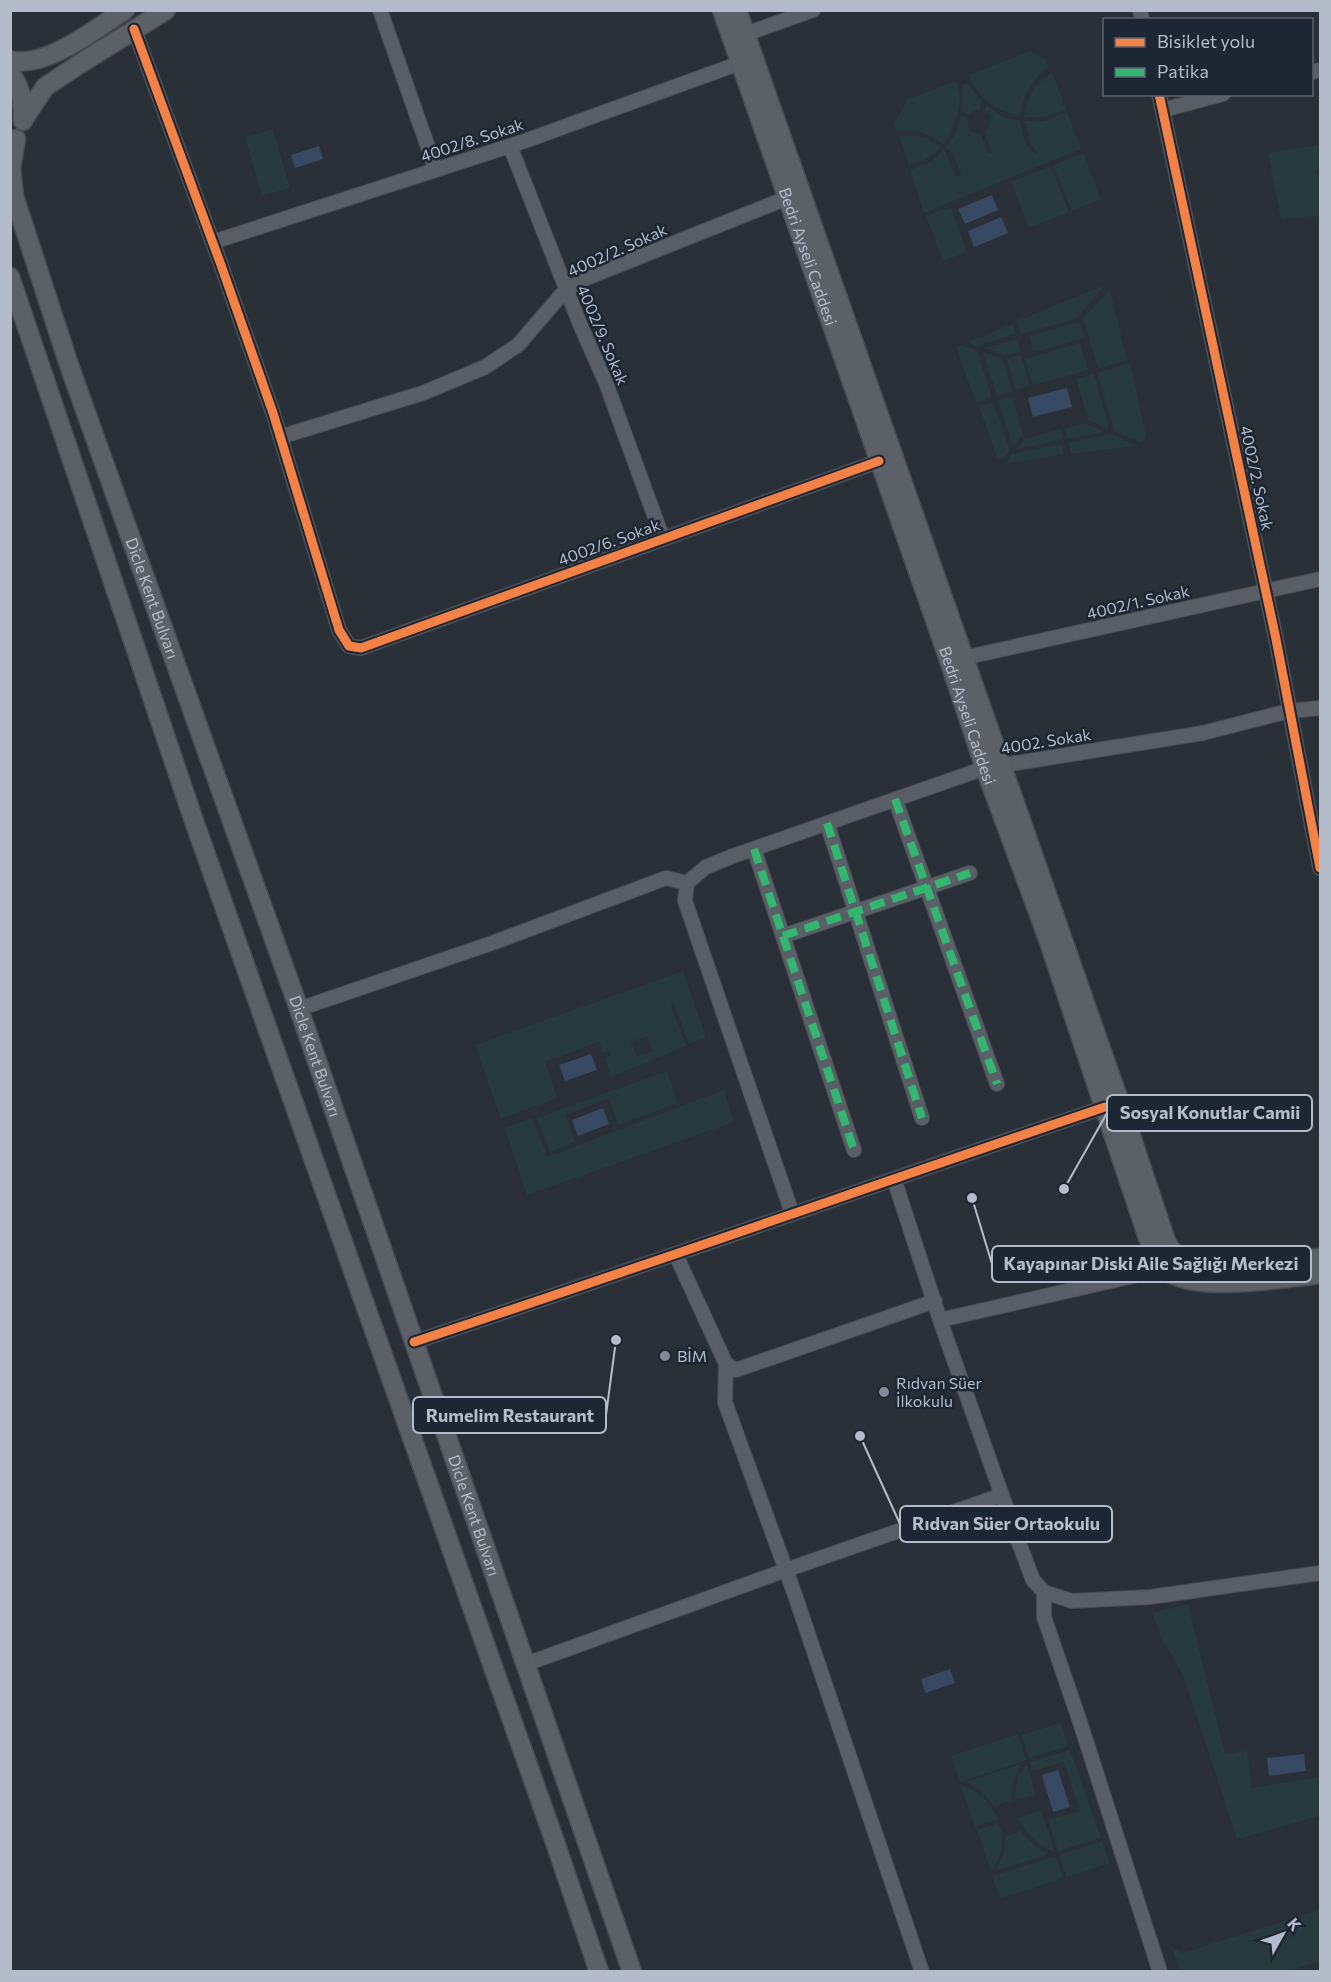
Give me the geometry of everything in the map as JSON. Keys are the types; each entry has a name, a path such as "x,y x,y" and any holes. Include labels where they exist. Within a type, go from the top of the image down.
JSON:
{"main road":[{"path":"10,60 36,61 54,54 125,10"},
{"path":"23,120 45,87 166,10"},
{"name":"Bedri Ayseli Caddesi","path":"722,10 879,461 1167,1244 1176,1256 1193,1265 1213,1268 1320,1258"},
{"name":"Bedri Ayseli Caddesi","path":"737,10 963,658 993,766 1048,939 1148,1238 1164,1269"},
{"path":"10,73 16,81 23,100 23,120"},
{"name":"Dicle Kent Bulvarı","path":"23,120 13,143 10,168 14,196 69,365 299,1009 632,1971"},
{"name":"Dicle Kent Bulvarı","path":"10,277 194,822 599,1971"},
{"path":"1164,1269 1179,1278 1206,1283 1269,1280 1320,1274"}],"street":[{"path":"380,10 436,170"},
{"path":"746,34 813,10"},
{"path":"134,29 213,242 280,437"},
{"name":"4002/8. Sokak","path":"213,242 510,146 740,63"},
{"name":"4002/2. Sokak","path":"1160,96 1266,590 1320,868"},
{"path":"1163,110 1216,96"},
{"name":"4002/9. Sokak","path":"510,146 606,383 663,539"},
{"name":"4002/2. Sokak","path":"280,437 423,393 485,367 518,345 562,294 584,279 787,198"},
{"name":"4002/6. Sokak","path":"280,437 339,630 349,646 361,648 879,461"},
{"name":"4002/1. Sokak","path":"963,658 1320,579"},
{"name":"4002. Sokak","path":"687,883 706,867 993,766 1203,733 1289,711 1320,708"},
{"path":"895,799 998,1084"},
{"path":"827,823 922,1118"},
{"path":"754,849 854,1150"},
{"path":"783,936 970,873"},
{"path":"299,1009 495,942 666,878 687,883 685,901 792,1213"},
{"path":"414,1342 676,1255 792,1213 1105,1107"},
{"path":"894,1179 940,1320 1002,1495 1033,1580 1044,1592 1072,1601 1150,1597 1320,1573"},
{"path":"676,1255 726,1364 725,1402 786,1570 922,1971"},
{"path":"940,1320 1164,1269"},
{"path":"726,1364 736,1370 935,1301"},
{"path":"526,1664 1002,1495"},
{"path":"1044,1592 1044,1617 1161,1971"}],"green space":[{"path":"1030,51 1045,59 1049,67 1038,77 1025,95 1021,116 996,108 978,91 969,75"},
{"path":"1052,72 1066,110 1044,117 1024,117 1033,91"},
{"path":"955,81 959,97 958,114 943,145 922,132 897,131 894,123 908,99"},
{"path":"968,84 982,101 979,110 973,110 970,115 962,111 963,85"},
{"path":"986,105 1003,117 1020,121 1027,145 1038,154 1031,144 1025,121 1044,121 1067,112 1081,149 924,213 910,170 931,162 944,149 956,177 961,173 953,154 946,147 954,137 961,115 968,118 970,131 981,134 988,154 992,153 984,132 992,117 984,110"},
{"path":"273,129 290,188 262,196 245,137"},
{"path":"905,135 924,137 941,148 924,160 909,165 899,137"},
{"path":"1320,145 1320,166 1315,172 1320,178 1320,216 1281,219 1268,153"},
{"path":"1083,153 1101,199 1072,211 1053,166"},
{"path":"1051,166 1069,212 1029,228 1011,182"},
{"path":"951,207 967,252 943,261 926,216"},
{"path":"1105,285 1076,319 1021,334 1017,321"},
{"path":"1110,290 1127,360 1098,369 1083,318"},
{"path":"1079,322 1084,338 1033,352 1029,336"},
{"path":"1013,324 1016,334 976,346 968,342"},
{"path":"1017,339 1021,351 1006,355 984,348"},
{"path":"1080,343 1088,370 1033,385 1025,359"},
{"path":"962,345 977,351 992,397 976,403 956,347"},
{"path":"983,352 1003,359 1012,392 997,396"},
{"path":"1021,355 1030,386 1016,390 1007,359"},
{"path":"1130,363 1146,436 1142,443 1114,431 1097,373"},
{"path":"1094,374 1109,429 1088,420 1076,379"},
{"path":"1012,397 1023,435 1013,447 998,400"},
{"path":"993,402 1010,451 1001,461 997,458 979,406"},
{"path":"1086,423 1104,432 1068,439 1065,429"},
{"path":"1061,429 1063,439 1018,449 1025,439"},
{"path":"1113,434 1135,446 1071,454 1069,442"},
{"path":"1062,444 1064,454 1005,464 1012,454"},
{"path":"683,971 706,1037 689,1044 674,1004 671,1006 686,1046 611,1077 605,1058 611,1055 609,1051 603,1053 599,1042 545,1062 557,1098 501,1119 475,1045","holes":["647,1036 653,1051 637,1057 631,1042"]},
{"path":"667,1071 678,1103 618,1125 609,1098 566,1115 575,1142 550,1152 537,1118"},
{"path":"724,1090 734,1122 527,1195 505,1128 532,1118 547,1157"},
{"path":"1188,1604 1225,1754 1247,1751 1252,1788 1320,1777 1320,1816 1237,1839 1183,1675 1160,1635 1152,1613"},
{"path":"1060,1723 1069,1746 1029,1758 1021,1735"},
{"path":"1018,1734 1026,1760 960,1782 951,1756"},
{"path":"1070,1750 1101,1838 1058,1851 1048,1820 1080,1811 1064,1762 1033,1771 1030,1762"},
{"path":"1021,1764 1013,1781 1011,1802 1006,1801 996,1807 977,1788 966,1782"},
{"path":"1027,1765 1036,1795 1015,1800 1017,1781"},
{"path":"960,1784 983,1798 998,1819 975,1827"},
{"path":"1041,1810 1055,1852 1033,1839 1018,1818"},
{"path":"999,1823 1002,1836 1001,1849 998,1861 991,1872 977,1830"},
{"path":"1020,1830 1033,1845 1049,1854 996,1871 1005,1849 1006,1835 1012,1835"},
{"path":"1102,1841 1110,1863 1066,1877 1059,1855"},
{"path":"1056,1856 1063,1878 1002,1898 999,1896 992,1876"},
{"path":"1320,1910 1320,1961 1287,1971 1181,1971 1171,1947 1182,1953"}],"water":[{"path":"319,146 323,159 295,168 291,155"},
{"path":"992,195 998,210 965,224 958,209"},
{"path":"1001,217 1008,233 974,247 968,231"},
{"path":"1067,388 1072,407 1033,417 1028,398"},
{"path":"591,1054 597,1070 565,1081 559,1065"},
{"path":"603,1108 609,1124 578,1136 572,1120"},
{"path":"950,1669 955,1683 925,1693 921,1679"},
{"path":"1304,1754 1306,1771 1269,1776 1267,1758"},
{"path":"1058,1770 1070,1807 1053,1812 1042,1775"}],"marked path":[{"path":"895,799 997,1084"},
{"path":"827,823 922,1118"},
{"path":"754,849 854,1150"},
{"path":"783,936 970,873"}],"cycle path":[{"path":"134,29 273,413 339,630 349,646 361,648 879,461"},
{"path":"1159,96 1276,639 1320,868"},
{"path":"414,1342 1105,1107"}],"place":[{"name":"Sosyal Konutlar Camii","path":"1064,1189"},
{"name":"Kayapınar Diski Aile Sağlığı Merkezi","path":"972,1198"},
{"name":"Rumelim Restaurant","path":"616,1340"},
{"name":"BİM","path":"665,1356"},
{"name":"Rıdvan Süer İlkokulu","path":"884,1392"},
{"name":"Rıdvan Süer Ortaokulu","path":"860,1436"}]}
